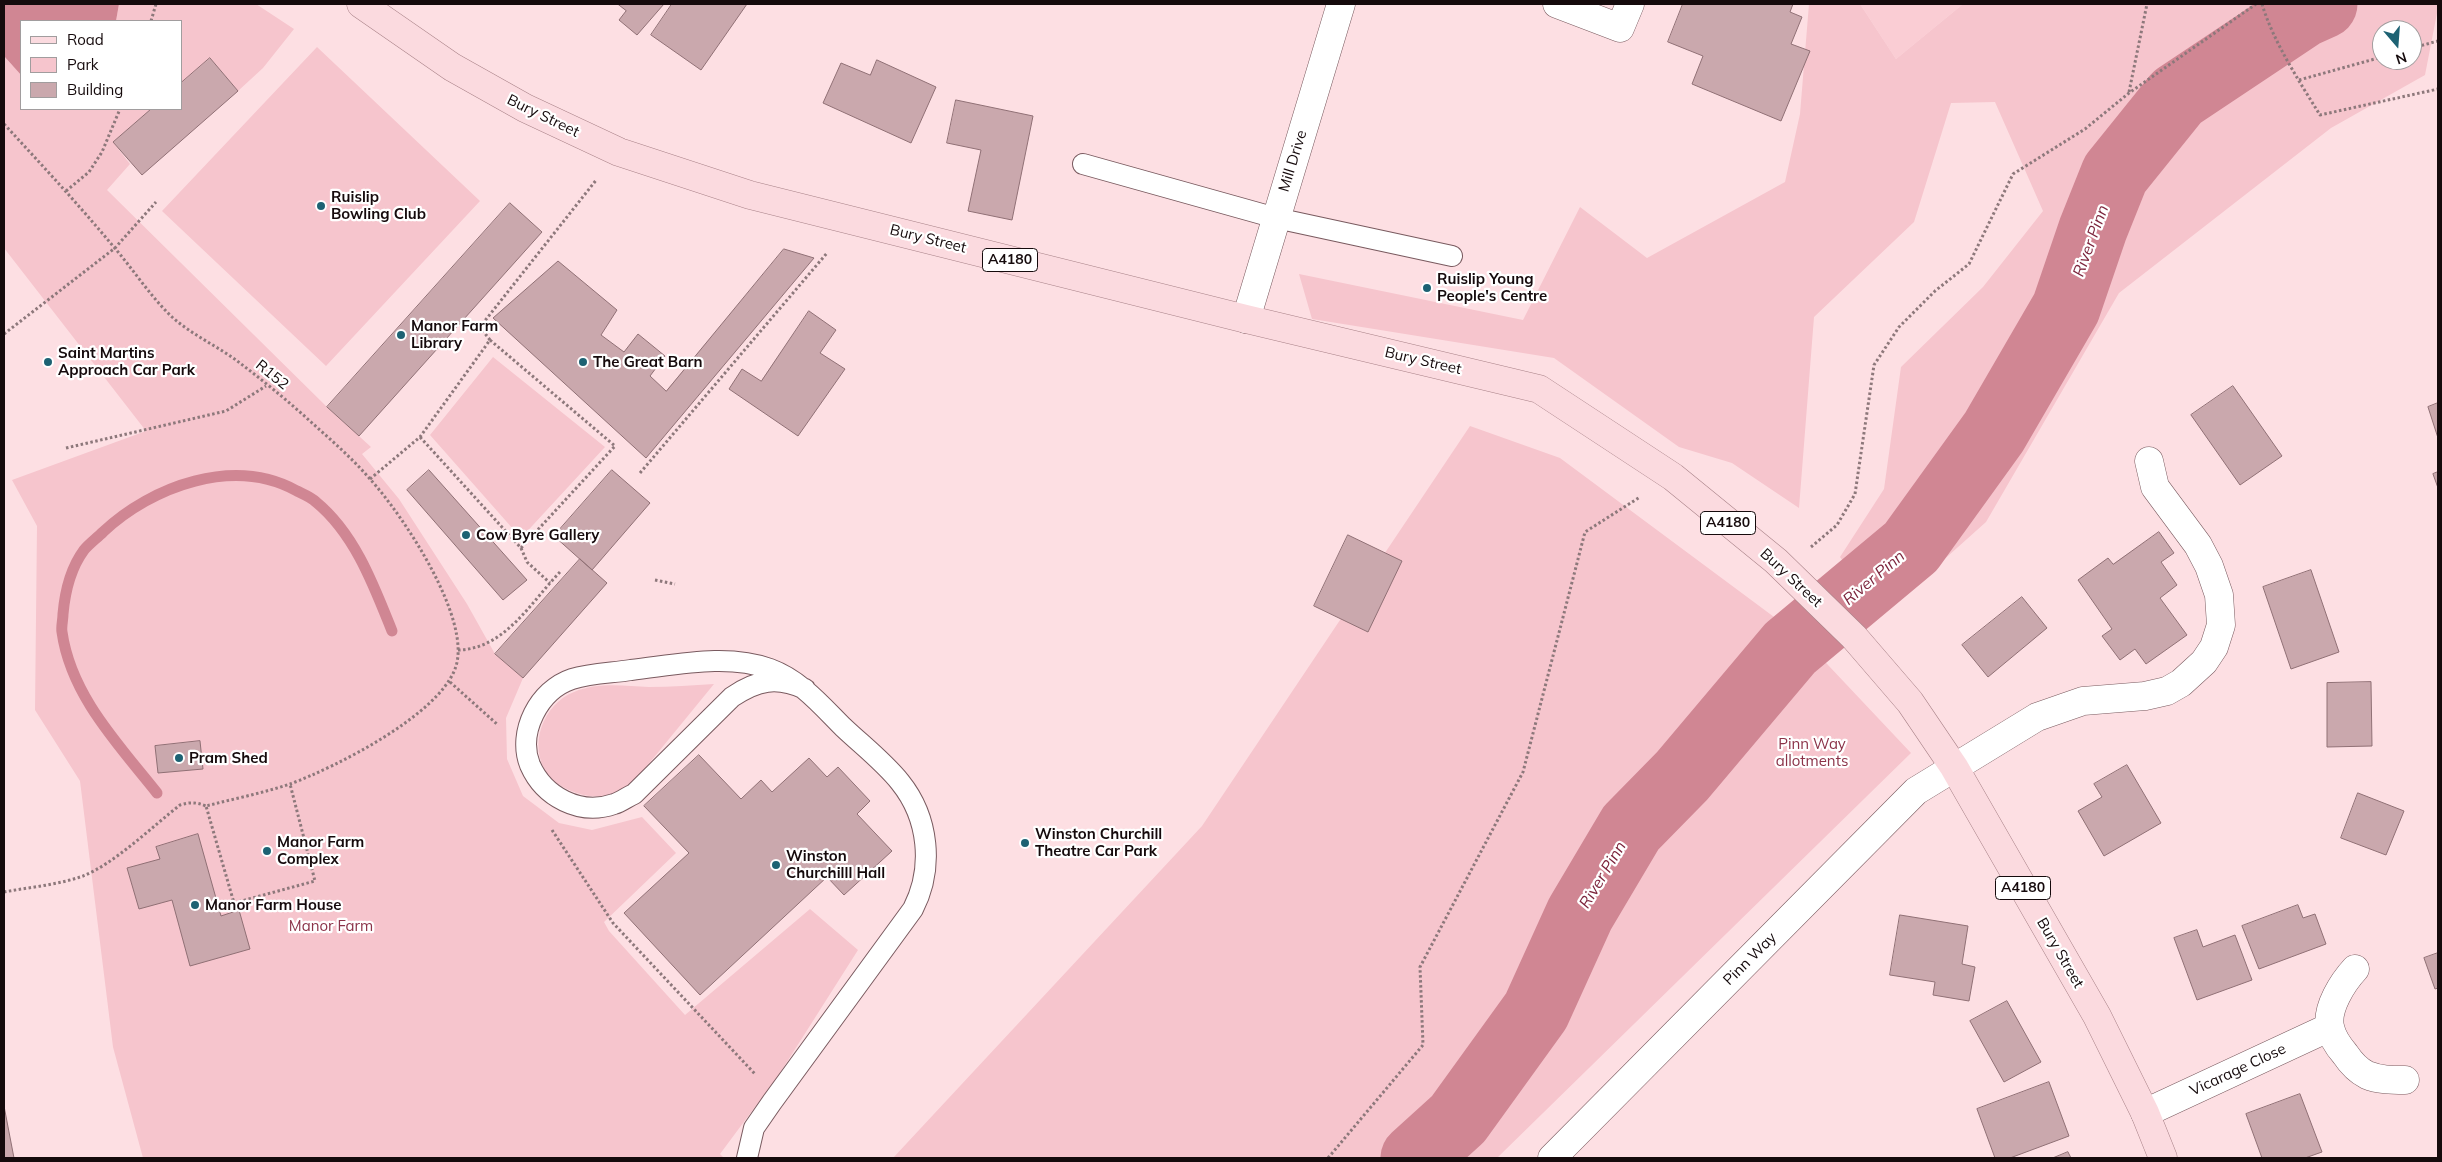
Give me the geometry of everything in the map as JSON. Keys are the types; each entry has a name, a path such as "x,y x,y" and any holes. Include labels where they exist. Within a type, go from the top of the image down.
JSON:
{"main road":[{"name":"Bury Street","path":"361,4 452,67 525,108 619,152 750,195 1246,319 1539,389 1672,477 1783,569 1854,637 1910,702 1954,767 2096,1016 2145,1112 2162,1158"}],"street":[{"name":"Mill Drive","path":"1246,319 1340,4"},
{"path":"1557,4 1620,28 1630,4"},
{"name":"Pinn Way","path":"1552,1158 1916,791 2037,717 2057,708 2083,701 2146,696 2167,691 2181,683 2204,662 2214,647 2221,625 2219,595 2209,566 2198,545 2155,487 2149,461"},
{"path":"2354,968 2342,982 2335,1000 2330,1027 2339,1046 2354,1067 2367,1075 2384,1080 2405,1080"},
{"name":"Vicarage Close","path":"2145,1112 2330,1027"}],"lane":[{"path":"1083,164 1276,218 1452,256"},
{"path":"747,1158 754,1128 913,909 918,899 927,867 924,830 913,802 899,781 804,689 770,669 730,662 703,662 595,674 571,680 553,689 538,704 529,723 527,741 530,764 540,782 554,796 573,805 593,808 614,804 634,794 732,697 744,689 758,683 788,681 804,689"}],"path":[{"path":"150,20 156,4"},
{"path":"2129,93 2147,4"},
{"path":"1783,569 1837,525 1855,494 1874,365 1899,327 1935,291 1969,264 2013,174 2085,129 2129,93 2256,4"},
{"path":"2262,4 2266,16 2299,80 2320,115 2438,89"},
{"path":"2422,45 2438,41"},
{"path":"2299,80 2372,60"},
{"path":"66,192 89,172 102,152 120,110"},
{"name":"R152","path":"4,124 66,192 115,248 154,298 173,317 235,359 310,420 370,479 400,518 429,564 445,596 455,626 458,650 457,666 450,682"},
{"path":"521,548 615,446 490,340 480,327 619,152"},
{"path":"4,334 115,248 156,202"},
{"path":"640,473 827,253"},
{"path":"370,479 420,437 490,340"},
{"path":"66,448 226,411 266,386"},
{"path":"420,437 521,548 527,562 550,583"},
{"path":"1328,1158 1423,1045 1420,967 1523,772 1585,532 1672,477"},
{"path":"458,650 472,649 488,644 501,636 560,572"},
{"path":"655,580 675,584"},
{"path":"4,892 64,881 85,875 103,866 180,805 198,803 206,806 290,784 373,743 417,715 450,682 505,731"},
{"path":"206,806 234,903 315,881 290,784"},
{"path":"550,826 613,923 757,1076"}],"shaded area":[{"path":"4,4 119,4 116,20 20,20 20,74 4,56"},
{"path":"1860,4 1963,4 1896,59"}],"green space":[{"path":"119,4 256,4 294,29 263,68 238,91 210,58 182,82 182,20 116,20"},
{"path":"1809,4 1860,4 1896,59 1963,4 2438,4 2425,75 2331,128 2119,293 1986,522 1882,615 1840,557 1884,489 1901,367 1983,287 2043,211 1995,102 1951,103 1914,222 1814,317 1799,508 1732,463 1679,447 1554,358 1312,319 1299,274 1523,320 1580,207 1647,258 1785,182 1800,114"},
{"name":"Ruislip Bowling Club","path":"317,47 480,201 326,366 162,211"},
{"name":"Manor Farm","path":"4,56 20,74 20,110 150,110 113,142 130,164 107,190 327,407 371,447 362,454 399,499 467,604 495,654 523,678 506,718 507,759 523,796 559,823 592,830 642,817 676,853 604,922 609,931 685,1015 810,909 858,950 778,1076 720,1154 724,1158 143,1158 113,1047 80,781 35,710 37,526 12,480 146,431 4,248"},
{"path":"493,357 605,447 521,538 430,435"},
{"path":"1470,426 1560,458 1801,637 1682,776 1631,828 1580,914 1536,1011 1458,1119 1415,1158 893,1158 1202,826"},
{"name":"Pinn Way allotments","path":"1812,648 1911,753 1497,1158 1438,1158 1469,1131 1547,1022 1590,925 1641,839 1692,787"},
{"path":"714,684 633,783 618,792 602,796 586,796 569,790 552,780 542,764 539,739 542,727 554,706 574,692 602,686 657,687"}],"building":[{"path":"618,4 664,4 637,35 619,20 626,11"},
{"path":"672,4 747,4 701,70 651,35"},
{"path":"1683,4 1793,4 1790,12 1802,17 1791,44 1810,51 1781,121 1692,84 1703,56 1668,42"},
{"path":"210,58 238,91 142,175 113,142 150,110 182,110 182,82"},
{"path":"877,60 936,87 911,143 823,103 841,63 870,75"},
{"path":"956,100 1033,116 1012,220 968,211 981,150 947,143"},
{"path":"510,203 542,232 359,436 327,407"},
{"path":"784,249 814,258 646,458 493,318 558,261 617,310 601,335 624,352 638,334 665,356 650,376 666,391"},
{"path":"809,311 836,330 820,353 845,369 798,436 729,389 742,369 761,381"},
{"path":"2233,386 2282,456 2240,485 2191,415"},
{"path":"2438,403 2438,438 2428,407"},
{"name":"Cow Byre Gallery","path":"429,470 527,580 503,600 407,490"},
{"path":"612,470 650,503 592,570 554,536"},
{"path":"2438,472 2438,488 2433,474"},
{"path":"2159,532 2174,553 2161,562 2177,585 2160,598 2187,635 2146,664 2135,649 2120,660 2102,636 2112,629 2078,580 2108,558 2113,564"},
{"path":"1348,535 1402,561 1368,632 1314,606"},
{"path":"580,559 607,583 523,678 495,654"},
{"path":"2311,570 2339,652 2291,669 2263,587"},
{"path":"2022,597 2047,628 1988,677 1962,645"},
{"path":"2371,682 2372,746 2327,747 2327,683"},
{"name":"Pram Shed","path":"200,741 203,769 158,773 155,746"},
{"name":"Winston Churchilll Hall","path":"699,755 741,799 761,780 772,792 809,758 827,777 838,767 870,801 857,814 892,851 844,895 827,877 700,995 624,913 689,853 644,806"},
{"path":"2127,765 2161,823 2104,856 2078,811 2102,797 2094,784"},
{"path":"2358,793 2404,811 2386,855 2341,838"},
{"name":"Manor Farm House","path":"198,834 221,916 239,910 250,949 190,966 172,900 139,909 127,868 160,859 156,847"},
{"path":"2298,905 2303,918 2315,914 2326,944 2259,969 2242,926"},
{"path":"1900,915 1968,926 1962,964 1975,967 1969,1001 1933,995 1935,982 1890,975"},
{"path":"2197,930 2203,947 2235,935 2252,980 2197,1000 2174,938"},
{"path":"2438,953 2438,988 2435,989 2424,958"},
{"path":"2007,1001 2041,1062 2004,1082 1970,1021"},
{"path":"2049,1082 2069,1136 2010,1158 1995,1158 1977,1109"},
{"path":"2300,1094 2322,1152 2305,1158 2262,1158 2246,1114"},
{"path":"4,1106 14,1158 4,1158"},
{"path":"2068,1152 2071,1158 2053,1158"}],"waterway":[{"name":"River Pinn","path":"1415,1158 1458,1119 1536,1011 1580,914 1631,828 1682,776 1790,648 1911,547 1994,432 2066,308 2093,229 2115,174 2177,97 2303,13 2323,4"},
{"path":"157,793 113,738 86,698 75,677 67,655 62,630 67,589 79,557 103,532 123,516 145,501 169,490 195,481 221,476 247,476 273,481 297,491 314,500 342,529 362,562 392,631"}],"place":[{"name":"Ruislip Bowling Club","path":"321,206"},
{"name":"Ruislip Young People's Centre","path":"1427,288"},
{"name":"Manor Farm Library","path":"401,335"},
{"name":"Saint Martins Approach Car Park","path":"48,362"},
{"name":"The Great Barn","path":"583,362"},
{"name":"Cow Byre Gallery","path":"466,535"},
{"name":"Pram Shed","path":"179,758"},
{"name":"Winston Churchill Theatre Car Park","path":"1025,843"},
{"name":"Manor Farm Complex","path":"267,851"},
{"name":"Winston Churchilll Hall","path":"776,865"},
{"name":"Manor Farm House","path":"195,905"}]}
